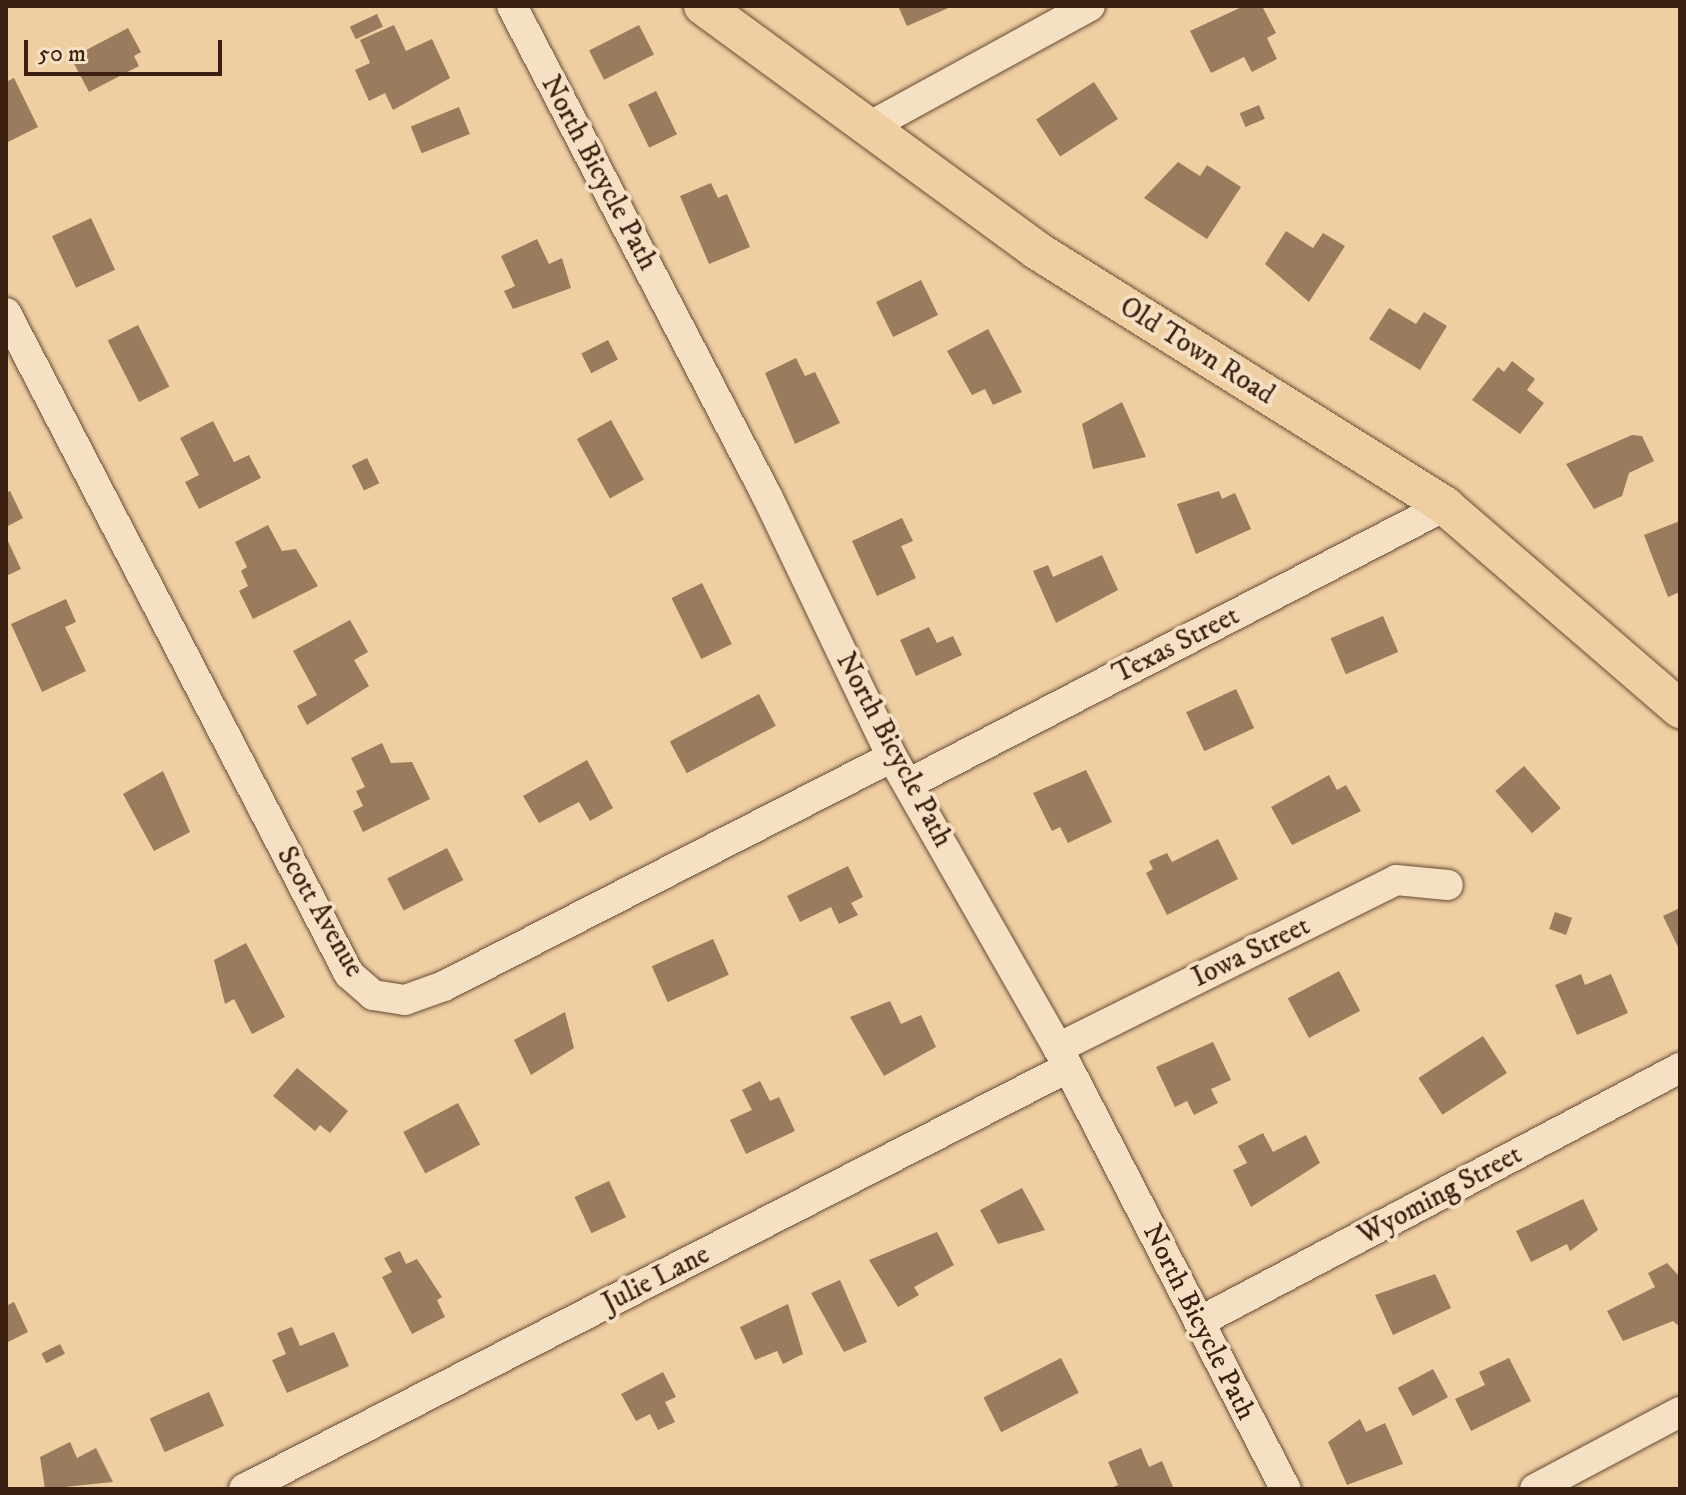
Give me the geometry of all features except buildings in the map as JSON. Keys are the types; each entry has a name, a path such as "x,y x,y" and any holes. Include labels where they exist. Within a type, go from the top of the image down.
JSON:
{"main road":[{"name":"Old Town Road","path":"703,6 1036,250 1445,506 1680,709"}],"street":[{"name":"North Bicycle Path","path":"512,6 767,496 892,757 1063,1058 1286,1489"},
{"path":"867,128 1090,6"},
{"name":"Scott Avenue","path":"6,313 349,974 373,995 405,1000 444,986 892,757"},
{"name":"Texas Street","path":"908,784 1445,506"},
{"name":"Iowa Street","path":"1063,1058 1396,880 1448,885"},
{"name":"Julie Lane","path":"244,1489 1063,1058"},
{"name":"Wyoming Street","path":"1199,1322 1680,1068"},
{"path":"1535,1489 1680,1412"}]}
